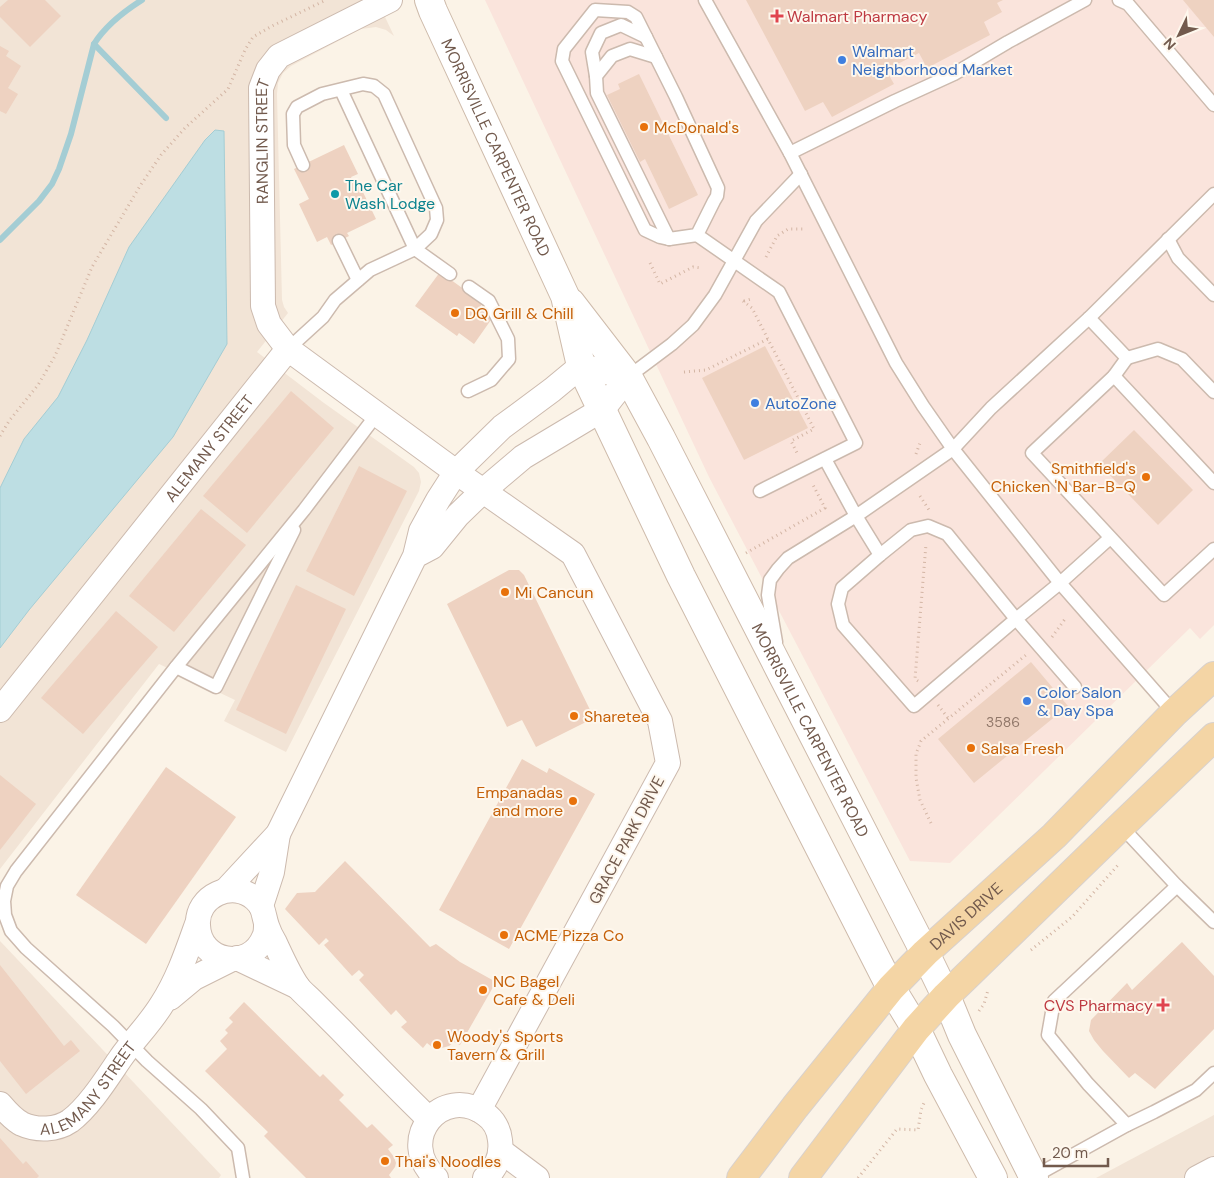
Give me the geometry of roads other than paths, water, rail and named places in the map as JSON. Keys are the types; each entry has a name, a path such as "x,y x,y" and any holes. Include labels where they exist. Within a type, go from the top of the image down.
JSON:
{"main road":[{"name":"MORRISVILLE CARPENTER ROAD","path":"429,0 565,296 581,366 682,576 891,988 916,1029 992,1178"},
{"name":"MORRISVILLE CARPENTER ROAD","path":"565,296 628,377 661,438 925,954 946,996 962,1035 1033,1178"},
{"name":"DAVIS DRIVE","path":"741,1178 795,1107 891,988 925,954 1054,836 1174,713 1214,676"},
{"path":"804,1178 916,1029 946,996 1214,737"}],"street":[{"name":"RANGLIN STREET","path":"288,349 269,324 264,306 261,88 268,70 279,56 390,0"},
{"path":"288,349 483,491"},
{"name":"ALEMANY STREET","path":"0,710 288,349"},
{"path":"226,890 278,834 415,556 421,531 456,472 502,426 552,390 581,366 628,377 602,409 523,457 458,515 432,547 415,556"},
{"name":"GRACE PARK DRIVE","path":"479,1110 668,763 660,721 573,554 483,491"},
{"path":"234,959 242,958 252,953 265,936 264,916 278,834"},
{"path":"298,987 234,959 221,957 211,952 204,945 199,935 198,924 199,915 209,898 226,890 236,890 254,898 264,916 282,960 298,987 429,1119"},
{"name":"ALEMANY STREET","path":"0,1104 22,1124 40,1129 58,1127 70,1121 97,1092 131,1043 161,1005 182,968 198,924"},
{"name":"ALEMANY STREET","path":"161,1005 194,978 234,959"},
{"path":"436,1178 428,1171 422,1159 419,1145 422,1131 429,1119 440,1111 453,1106 466,1106 479,1110 489,1117 496,1127 501,1151 497,1163 485,1178"},
{"path":"501,1151 537,1178"},
{"path":"1197,1178 1214,1169"}],"lane":[{"path":"705,0 790,153 896,363 923,406 953,449 1060,583 1174,713"},
{"path":"790,153 954,74 1085,0"},
{"path":"1119,0 1128,4 1214,105"},
{"path":"696,235 717,196 718,188 636,17 628,12 594,5 564,49 562,61 645,230 669,239 696,235 779,292 856,443 760,492"},
{"path":"646,37 621,25 601,33 592,52 597,93 669,239"},
{"path":"596,76 612,56 630,49 656,57"},
{"path":"288,349 323,318 335,300 370,270 415,249 431,234 437,220 436,208 384,94 374,86 363,84 322,94 296,107 293,114 294,145 303,165"},
{"path":"341,90 415,249 450,274"},
{"path":"628,377 672,344 693,325 715,294 756,221 801,174"},
{"path":"782,674 768,595 770,580 778,569 788,558 856,516 953,449 991,408 1090,318 1214,194"},
{"path":"1168,239 1178,258 1214,295"},
{"path":"339,241 358,280"},
{"path":"468,391 491,380 509,359 508,338 489,301 469,287"},
{"path":"1090,318 1127,358"},
{"path":"1214,392 1182,359 1158,349 1127,358 1114,376 1032,453 1164,594 1214,549"},
{"path":"1114,376 1214,483"},
{"path":"243,1178 238,1148 201,1109 26,948 11,930 5,915 4,901 8,886 16,871 176,667 304,510 376,414"},
{"path":"825,459 880,556"},
{"path":"176,667 216,687 304,510"},
{"path":"1075,687 1016,619 947,534 928,526 911,530 842,588 838,604 843,625 914,706 1016,619 1060,583 1110,538"},
{"path":"1120,826 1176,886 1214,922"},
{"path":"1127,1124 1088,1084 1048,1035 1054,1001 1176,886"},
{"path":"1033,1178 1127,1124 1196,1090 1214,1073"}],"water":[{"path":"215,130 224,131 227,344 173,437 29,610 0,648 0,488 24,439 58,397 87,340 129,247 205,140"}],"waterway":[{"path":"0,240 39,201 52,184 71,134 94,44 115,19 142,0"},
{"path":"94,44 166,118"}],"place":[{"name":"Walmart Pharmacy","path":"777,16"},
{"name":"Walmart Neighborhood Market","path":"842,60"},
{"name":"McDonald's","path":"644,127"},
{"name":"The Car Wash Lodge","path":"335,194"},
{"name":"DQ Grill & Chill","path":"455,313"},
{"name":"AutoZone","path":"755,403"},
{"name":"Smithfield's Chicken 'N Bar-B-Q","path":"1146,477"},
{"name":"Mi Cancun","path":"505,592"},
{"name":"Color Salon & Day Spa","path":"1027,701"},
{"name":"Sharetea","path":"574,716"},
{"name":"Salsa Fresh","path":"971,748"},
{"name":"Empanadas and more","path":"573,801"},
{"name":"ACME Pizza Co","path":"504,935"},
{"name":"NC Bagel Cafe & Deli","path":"483,990"},
{"name":"CVS Pharmacy","path":"1163,1005"},
{"name":"Woody's Sports Tavern & Grill","path":"437,1045"},
{"name":"Thai's Noodles","path":"385,1161"}]}
